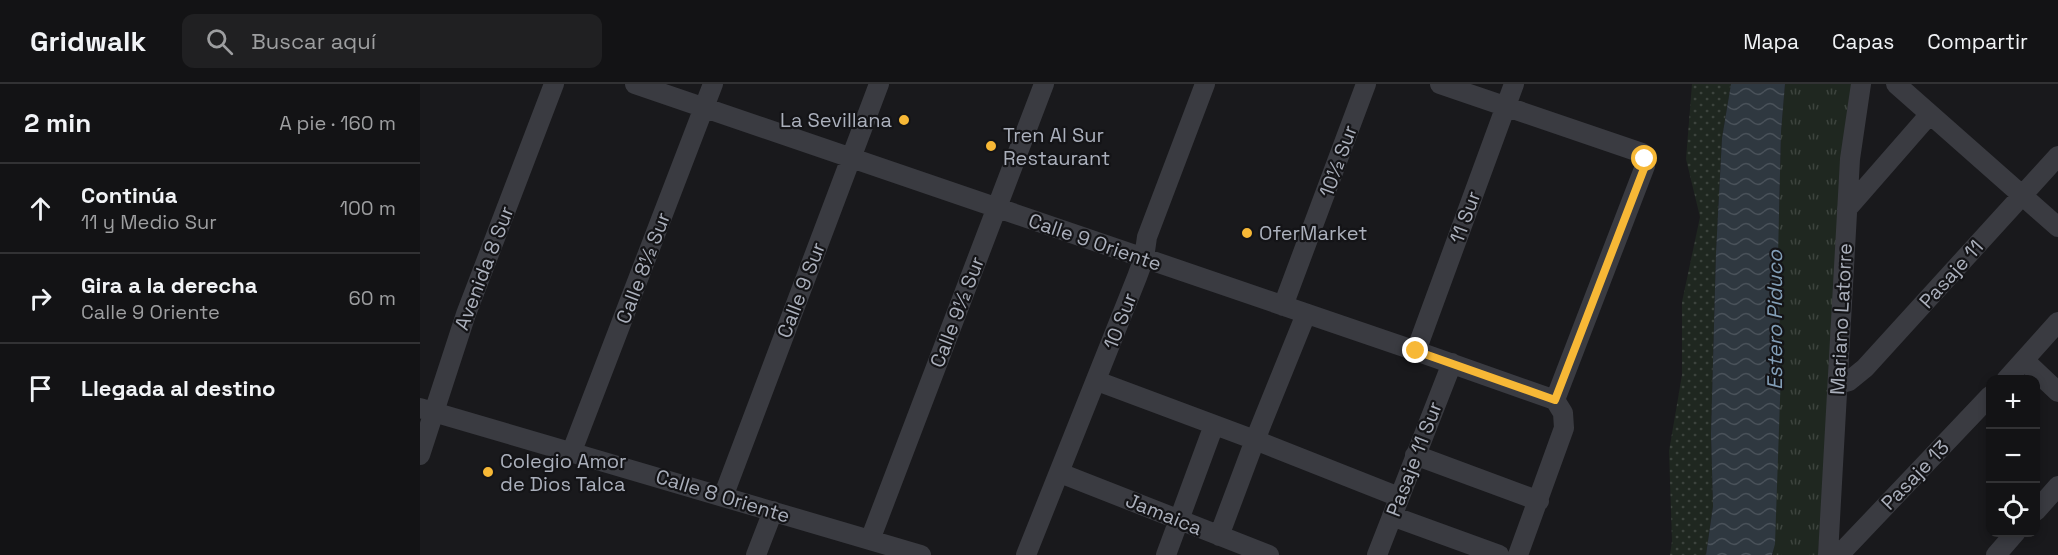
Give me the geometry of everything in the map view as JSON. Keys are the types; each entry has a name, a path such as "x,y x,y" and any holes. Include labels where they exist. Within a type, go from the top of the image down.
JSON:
{"street":[{"name":"Avenida 8 Sur","path":"420,455 427,410 554,84"},
{"name":"Calle 9 Oriente","path":"636,84 1555,400"},
{"name":"Calle 8½ Sur","path":"572,452 713,84"},
{"name":"Calle 9 Sur","path":"723,497 879,84"},
{"name":"Calle 9½ Sur","path":"878,546 997,207 1044,84"},
{"name":"10 Sur","path":"1026,555 1144,258 1147,237 1205,84"},
{"name":"10½ Sur","path":"1283,306 1366,84"},
{"path":"1440,84 1642,153 1645,159 1645,166 1555,400 1563,413 1564,428 1518,555"},
{"name":"11 Sur","path":"1416,351 1514,84"},
{"name":"Mariano Latorre","path":"1828,555 1850,159 1861,84"},
{"path":"1896,84 2058,226"},
{"path":"1847,209 1930,114"},
{"name":"Pasaje 11","path":"1838,384 1849,381 1865,368 2058,156"},
{"path":"1219,536 1306,315"},
{"path":"2010,375 2058,322"},
{"path":"2024,360 2058,392"},
{"name":"Pasaje 11 Sur","path":"1377,555 1452,363"},
{"path":"1097,381 1399,497"},
{"name":"Pasaje 13","path":"1839,555 1986,400"},
{"name":"Calle 8 Oriente","path":"427,410 773,511 878,546 921,555"},
{"path":"1166,555 1214,425"},
{"path":"1415,455 1539,501"},
{"name":"Jamaica","path":"1060,473 1269,555"},
{"path":"2040,506 2058,486"},
{"path":"756,555 773,511"},
{"path":"1392,516 1499,555"},
{"path":"1996,555 2012,537"}],"green space":[{"path":"1692,84 1731,84 1722,138 1716,252 1711,434 1713,506 1706,555 1670,555 1672,541 1669,451 1682,375 1682,302 1700,217 1686,159"},
{"path":"1785,84 1854,84 1818,555 1773,555 1781,371 1779,311 1716,555 1779,218 1781,132"}],"water":[{"name":"Estero Piduco","path":"1731,84 1785,84 1781,132 1778,256 1781,371 1775,544 1772,555 1706,555 1713,506 1711,434 1722,138"}],"place":[{"name":"La Sevillana","path":"904,120"},
{"name":"Tren Al Sur Restaurant","path":"991,146"},
{"name":"OferMarket","path":"1247,233"},
{"name":"Colegio Amor de Dios Talca","path":"488,472"}],"route":[{"path":"1416,351 1555,400 1645,166 1645,159"}]}
